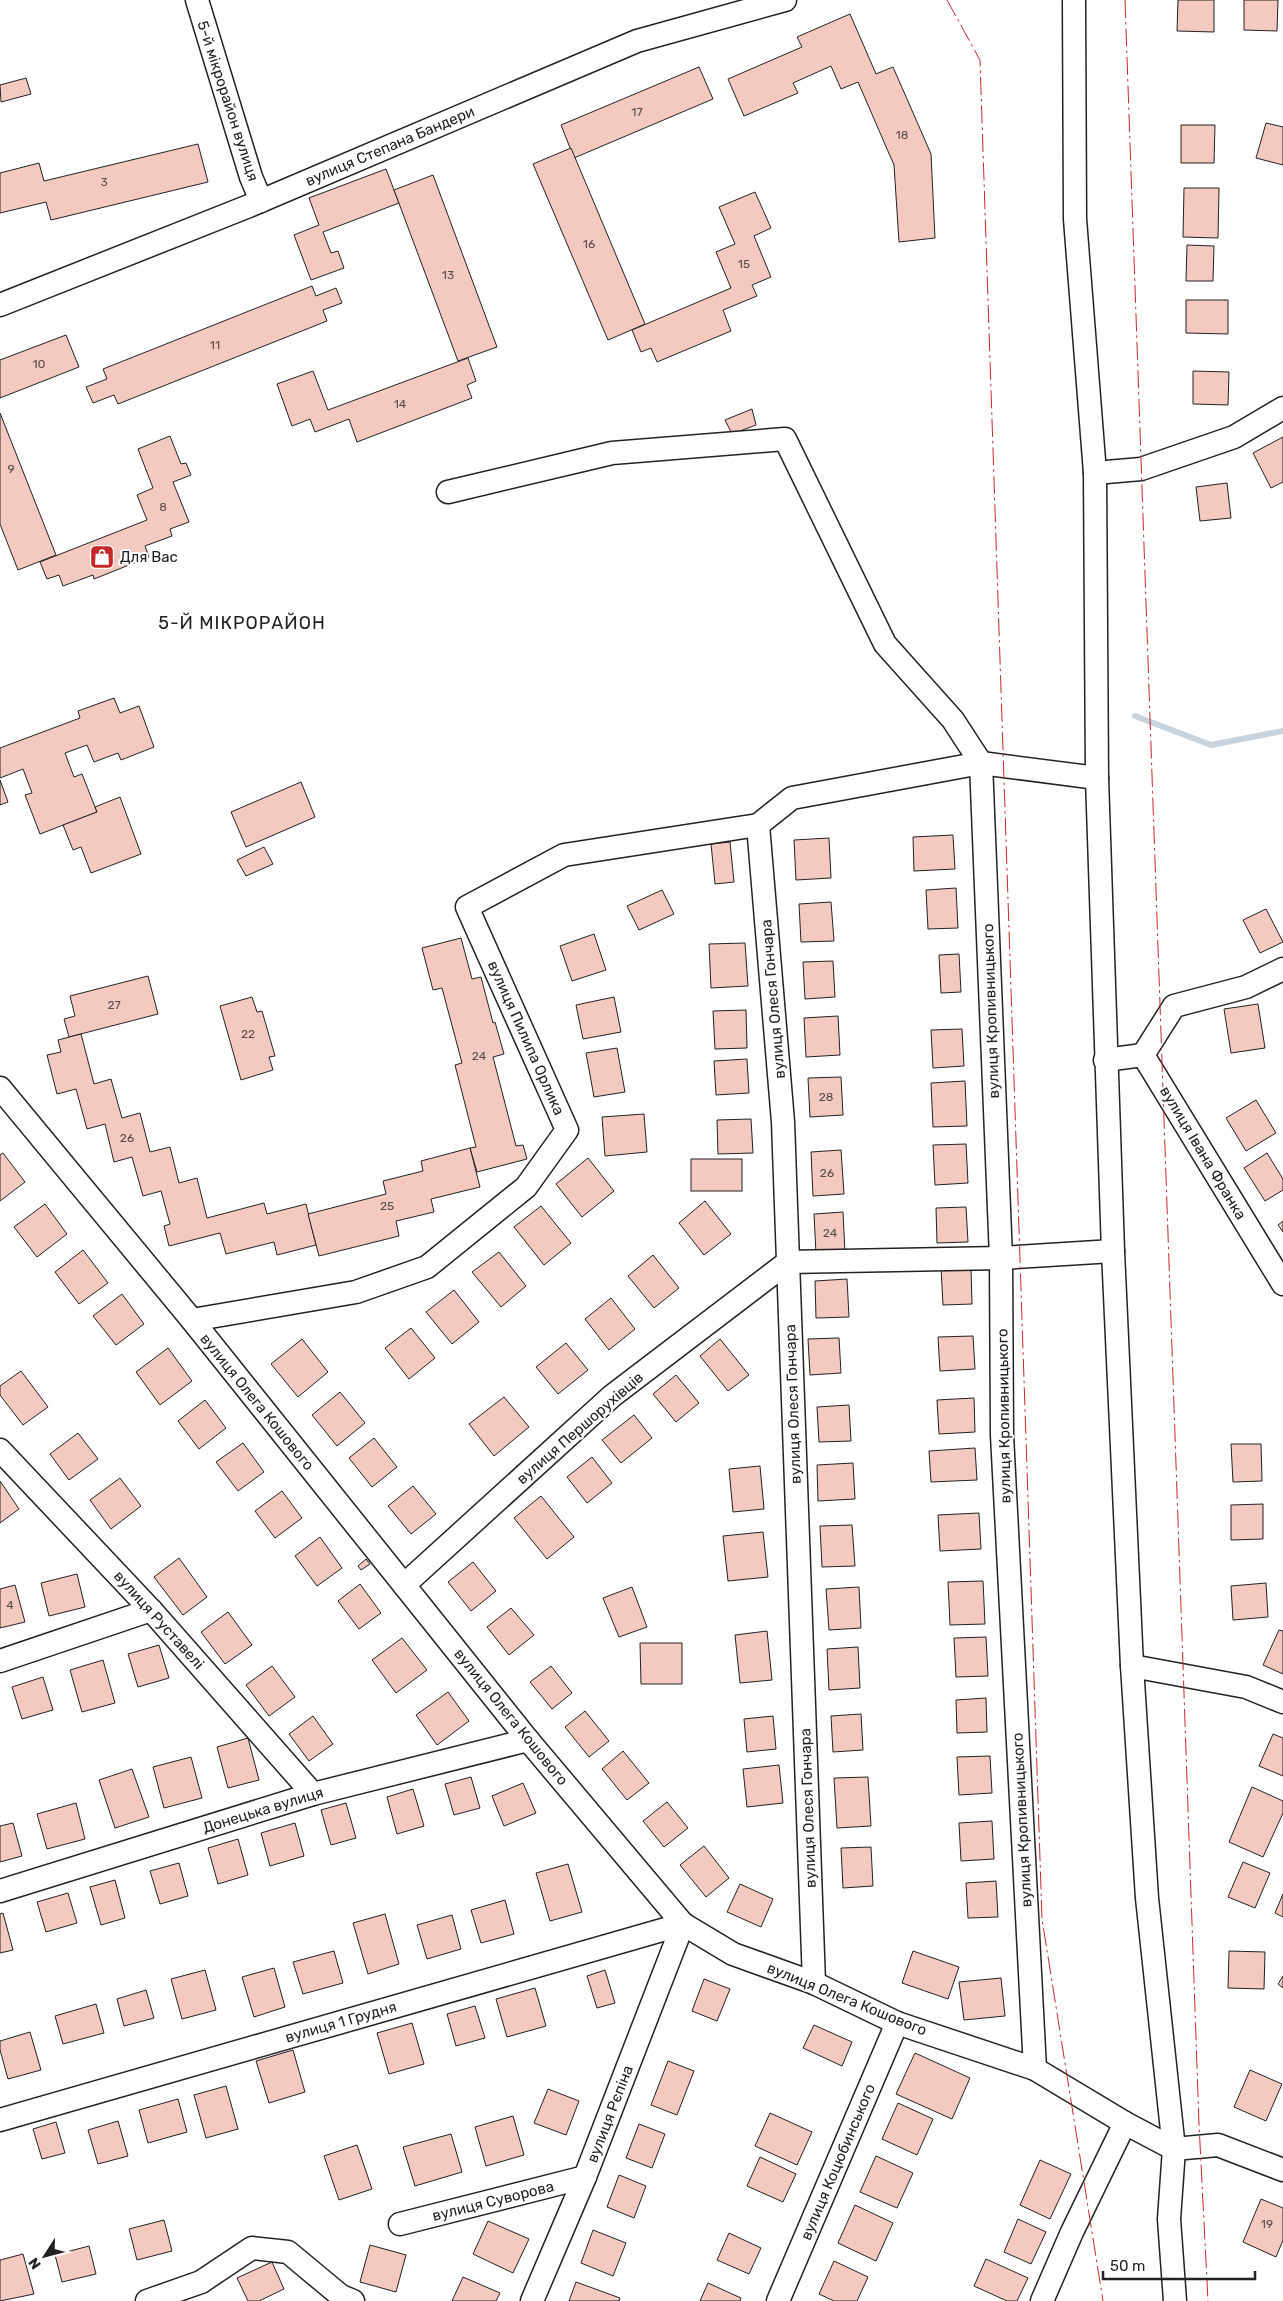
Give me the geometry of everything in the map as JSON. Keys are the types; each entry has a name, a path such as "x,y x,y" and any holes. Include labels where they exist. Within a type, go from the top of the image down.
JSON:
{"street":[{"name":"5-й мікрорайон вулиця","path":"197,0 248,168 261,201"},
{"name":"вулиця Степана Бандери","path":"0,305 261,201 637,41 785,0"},
{"path":"1074,0 1075,220 1095,473 1097,778 1105,1060 1113,1251 1132,1666 1146,1898 1174,2149 1169,2220 1175,2301"},
{"path":"1095,473 1141,469 1234,437 1283,408"},
{"path":"448,492 612,453 785,439 885,644 953,720 981,763"},
{"path":"758,825 792,798 981,763 1097,778"},
{"name":"вулиця Кропивницького","path":"981,763 1000,1258 1002,1435 1035,2069"},
{"name":"вулиця Олеся Гончара","path":"758,825 783,1122 814,1983"},
{"name":"вулиця Пилипа Орлика","path":"192,1320 356,1292 427,1267 526,1187 567,1130 467,906 564,855 758,825"},
{"path":"1105,1060 1143,1055 1174,1006 1246,987 1283,969"},
{"name":"вулиця Івана Франка","path":"1143,1055 1283,1284"},
{"name":"вулиця Олега Кошового","path":"0,1088 192,1320 528,1740 682,1924 733,1954 814,1983 897,2023 1035,2069 1125,2124 1174,2149"},
{"path":"788,1262 1000,1258 1113,1251"},
{"name":"вулиця Першорухівців","path":"404,1585 612,1396 788,1262"},
{"name":"вулиця Руставелі","path":"0,1450 151,1610 313,1794"},
{"path":"0,1661 151,1610"},
{"path":"1132,1666 1246,1687 1283,1702"},
{"name":"Донецька вулиця","path":"0,1891 313,1794 528,1740"},
{"name":"вулиця 1 Грудня","path":"0,2120 682,1924"},
{"name":"вулиця Рєпіна","path":"532,2301 585,2177 682,1924"},
{"name":"вулиця Коцюбинського","path":"778,2301 897,2023"},
{"path":"1042,2301 1072,2232 1125,2124"},
{"path":"1174,2149 1218,2145 1283,2170"},
{"name":"вулиця Суворова","path":"400,2224 585,2177"},
{"path":"147,2301 201,2282 252,2248 288,2252 341,2296 353,2301"}],"building":[{"path":"1178,0 1214,0 1214,32 1177,31"},
{"path":"1244,0 1278,0 1277,31 1244,30"},
{"path":"850,14 876,74 893,67 931,154 935,238 899,242 894,165 858,82 841,89 831,66 793,83 798,93 744,116 728,79 802,47 797,37"},
{"path":"699,67 713,99 574,158 561,125"},
{"path":"26,78 31,94 1,102 0,85"},
{"path":"1266,123 1283,127 1283,165 1256,158"},
{"path":"1181,125 1215,125 1214,163 1181,163"},
{"path":"198,144 208,182 51,220 46,202 0,213 0,173 39,163 44,181"},
{"path":"571,148 645,324 608,340 533,164"},
{"path":"386,169 399,203 323,232 331,253 338,251 344,268 311,280 294,235 319,225 309,198"},
{"path":"433,175 497,347 458,361 394,190"},
{"path":"1184,188 1219,188 1218,238 1183,237"},
{"path":"755,192 771,228 754,236 771,277 752,285 757,296 723,310 731,331 657,362 651,348 641,352 632,330 731,288 716,252 735,244 719,207"},
{"path":"1187,245 1214,246 1213,281 1186,281"},
{"path":"312,286 316,296 336,288 342,303 323,310 327,321 118,404 114,395 93,403 86,387 107,379 103,369"},
{"path":"1186,300 1228,300 1228,334 1186,333"},
{"path":"66,335 79,367 0,398 0,360"},
{"path":"468,358 476,381 467,385 472,398 357,442 349,419 315,432 310,419 292,426 277,384 313,371 328,410"},
{"path":"1193,371 1229,372 1228,405 1193,404"},
{"path":"752,409 756,425 732,434 725,420"},
{"path":"0,413 56,555 18,570 0,524"},
{"path":"170,436 181,464 186,463 191,475 173,482 189,522 170,529 172,536 145,546 149,557 94,579 93,575 63,586 59,575 47,579 40,562 147,520 137,495 153,488 138,449"},
{"path":"1283,437 1283,482 1271,488 1253,453"},
{"path":"1227,483 1231,518 1200,521 1196,487"},
{"path":"114,698 120,713 139,706 154,747 121,760 118,753 94,762 87,745 65,753 74,777 82,774 97,812 40,834 25,795 32,793 23,769 0,778 0,748 80,718 78,711"},
{"path":"0,780 8,802 0,805"},
{"path":"301,782 315,817 246,847 231,812"},
{"path":"120,797 141,854 91,873 81,847 73,850 63,825 97,812 95,807"},
{"path":"953,835 955,869 914,871 913,837"},
{"path":"829,838 831,878 796,880 794,840"},
{"path":"730,842 734,882 715,884 711,844"},
{"path":"264,847 273,864 246,876 237,860"},
{"path":"956,888 958,928 928,929 926,890"},
{"path":"662,890 674,914 639,930 627,906"},
{"path":"831,902 834,941 801,942 799,904"},
{"path":"1266,909 1283,942 1260,953 1243,920"},
{"path":"594,934 606,970 572,981 560,946"},
{"path":"461,938 472,979 481,977 493,1023 495,1022 504,1054 493,1057 516,1146 523,1145 527,1159 477,1172 470,1148 476,1147 455,1065 462,1063 442,988 433,990 422,948"},
{"path":"745,943 748,986 711,988 709,944"},
{"path":"959,954 961,992 941,993 939,955"},
{"path":"833,961 835,997 805,999 803,962"},
{"path":"148,976 158,1014 69,1037 64,1019 75,1016 70,996"},
{"path":"252,997 257,1012 262,1011 275,1056 269,1057 273,1070 241,1080 220,1006"},
{"path":"614,997 621,1032 583,1039 576,1005"},
{"path":"1258,1004 1265,1048 1231,1053 1224,1009"},
{"path":"746,1010 747,1048 715,1049 713,1011"},
{"path":"838,1016 840,1055 806,1057 804,1018"},
{"path":"962,1029 964,1066 933,1068 931,1030"},
{"path":"81,1034 94,1084 111,1079 122,1118 140,1113 150,1152 170,1147 179,1183 197,1178 207,1218 264,1203 267,1214 306,1204 316,1245 277,1255 274,1242 226,1254 220,1233 169,1246 164,1226 170,1224 161,1191 143,1196 132,1157 114,1162 105,1124 87,1129 76,1089 57,1094 47,1055 61,1052 58,1040"},
{"path":"617,1048 625,1092 594,1097 586,1053"},
{"path":"747,1059 749,1093 716,1095 714,1061"},
{"path":"841,1077 843,1115 810,1117 808,1078"},
{"path":"965,1081 967,1126 933,1127 931,1083"},
{"path":"1256,1100 1276,1133 1246,1151 1226,1118"},
{"path":"644,1114 647,1152 605,1156 602,1117"},
{"path":"751,1119 753,1153 718,1154 717,1120"},
{"path":"966,1144 968,1183 935,1185 933,1145"},
{"path":"470,1148 480,1187 431,1199 434,1212 396,1221 399,1236 319,1256 308,1214 386,1194 383,1181 423,1171 421,1161"},
{"path":"841,1150 844,1194 813,1196 811,1152"},
{"path":"3,1153 25,1182 0,1201 0,1155"},
{"path":"1267,1153 1283,1179 1283,1190 1265,1201 1244,1168"},
{"path":"588,1158 614,1191 582,1217 556,1184"},
{"path":"691,1159 742,1159 742,1191 691,1191"},
{"path":"705,1201 731,1234 704,1255 679,1223"},
{"path":"45,1204 67,1234 37,1257 14,1227"},
{"path":"541,1206 571,1243 544,1265 514,1227"},
{"path":"966,1207 968,1242 937,1243 936,1208"},
{"path":"843,1212 845,1253 816,1254 814,1214"},
{"path":"1283,1221 1283,1232 1278,1225"},
{"path":"83,1250 108,1283 79,1304 55,1272"},
{"path":"499,1252 526,1286 501,1307 472,1272"},
{"path":"653,1255 679,1288 654,1308 628,1276"},
{"path":"971,1267 972,1304 943,1305 941,1268"},
{"path":"847,1279 849,1317 816,1318 815,1281"},
{"path":"454,1290 479,1322 452,1344 426,1312"},
{"path":"122,1294 144,1324 116,1345 93,1316"},
{"path":"611,1298 635,1329 609,1350 585,1319"},
{"path":"411,1328 435,1358 409,1379 385,1348"},
{"path":"973,1336 975,1369 940,1371 938,1337"},
{"path":"839,1338 841,1373 810,1375 808,1339"},
{"path":"302,1339 328,1372 298,1397 271,1364"},
{"path":"720,1339 749,1375 728,1391 700,1356"},
{"path":"566,1343 588,1370 558,1394 536,1367"},
{"path":"168,1348 192,1381 160,1405 136,1372"},
{"path":"21,1371 48,1407 23,1425 0,1395 0,1386"},
{"path":"676,1375 699,1403 676,1422 653,1394"},
{"path":"340,1392 365,1423 337,1446 312,1415"},
{"path":"504,1397 529,1427 494,1456 469,1424"},
{"path":"974,1398 975,1432 939,1434 937,1400"},
{"path":"205,1400 226,1428 199,1449 178,1421"},
{"path":"849,1405 851,1441 819,1442 817,1407"},
{"path":"634,1415 652,1438 621,1463 602,1440"},
{"path":"78,1433 98,1459 69,1480 50,1454"},
{"path":"374,1438 397,1467 372,1487 349,1458"},
{"path":"243,1443 264,1472 238,1491 216,1462"},
{"path":"1231,1444 1261,1444 1262,1481 1233,1482"},
{"path":"975,1448 977,1480 931,1482 929,1451"},
{"path":"592,1457 612,1483 587,1503 567,1477"},
{"path":"853,1463 855,1499 818,1501 817,1465"},
{"path":"760,1466 764,1509 733,1512 729,1469"},
{"path":"120,1478 141,1506 111,1529 90,1500"},
{"path":"0,1481 19,1509 0,1523"},
{"path":"413,1486 436,1514 411,1534 388,1506"},
{"path":"282,1491 302,1518 275,1538 255,1511"},
{"path":"541,1496 574,1537 547,1559 514,1518"},
{"path":"1263,1504 1263,1539 1231,1540 1231,1505"},
{"path":"979,1513 981,1549 940,1551 938,1515"},
{"path":"852,1525 855,1566 822,1567 820,1526"},
{"path":"763,1532 768,1577 728,1581 723,1536"},
{"path":"320,1537 342,1568 317,1586 295,1556"},
{"path":"179,1558 207,1597 183,1615 154,1577"},
{"path":"366,1559 370,1564 361,1570 358,1566"},
{"path":"473,1562 496,1591 471,1611 448,1582"},
{"path":"77,1574 85,1607 49,1616 41,1583"},
{"path":"983,1581 985,1624 950,1625 948,1582"},
{"path":"1266,1583 1268,1617 1233,1620 1231,1586"},
{"path":"360,1584 381,1613 359,1629 338,1601"},
{"path":"15,1585 25,1622 0,1628 0,1589"},
{"path":"632,1587 647,1627 619,1637 603,1598"},
{"path":"859,1587 861,1628 829,1630 826,1589"},
{"path":"511,1608 534,1635 509,1655 487,1627"},
{"path":"228,1612 252,1645 225,1664 201,1632"},
{"path":"1279,1630 1283,1631 1283,1674 1263,1665"},
{"path":"767,1631 772,1680 740,1683 735,1635"},
{"path":"986,1637 988,1676 956,1677 954,1638"},
{"path":"402,1638 427,1670 396,1693 372,1660"},
{"path":"640,1643 682,1643 682,1684 641,1684"},
{"path":"159,1645 169,1678 138,1687 128,1654"},
{"path":"858,1647 860,1688 829,1690 827,1649"},
{"path":"103,1660 115,1703 82,1712 70,1670"},
{"path":"272,1666 295,1697 269,1716 246,1685"},
{"path":"551,1666 572,1693 552,1709 530,1682"},
{"path":"43,1677 53,1710 22,1719 12,1687"},
{"path":"448,1692 469,1721 437,1745 416,1715"},
{"path":"986,1698 987,1732 957,1733 956,1700"},
{"path":"585,1711 609,1741 589,1757 565,1727"},
{"path":"861,1714 863,1750 833,1752 831,1716"},
{"path":"313,1716 333,1744 309,1761 289,1734"},
{"path":"773,1716 776,1749 747,1752 744,1719"},
{"path":"1273,1734 1283,1738 1283,1776 1259,1766"},
{"path":"248,1738 259,1780 228,1788 217,1747"},
{"path":"623,1751 649,1783 627,1800 602,1769"},
{"path":"990,1756 992,1793 959,1795 957,1757"},
{"path":"191,1757 202,1798 164,1808 153,1767"},
{"path":"779,1765 783,1803 747,1807 743,1769"},
{"path":"132,1769 149,1817 115,1828 99,1780"},
{"path":"471,1777 480,1808 454,1815 445,1784"},
{"path":"868,1777 871,1826 837,1828 834,1778"},
{"path":"523,1783 536,1813 504,1826 492,1796"},
{"path":"1252,1787 1283,1801 1283,1813 1263,1857 1229,1842"},
{"path":"413,1789 424,1826 397,1834 387,1797"},
{"path":"667,1802 688,1828 664,1847 643,1821"},
{"path":"76,1803 85,1839 47,1849 37,1814"},
{"path":"346,1803 356,1838 331,1845 321,1810"},
{"path":"992,1821 994,1859 961,1861 959,1823"},
{"path":"13,1823 22,1856 0,1862 0,1826"},
{"path":"295,1823 304,1856 270,1866 261,1833"},
{"path":"238,1839 248,1875 218,1884 208,1848"},
{"path":"704,1846 729,1878 706,1897 680,1865"},
{"path":"871,1847 873,1886 843,1888 841,1848"},
{"path":"1243,1862 1270,1873 1255,1908 1228,1897"},
{"path":"179,1863 188,1896 160,1904 150,1871"},
{"path":"568,1864 582,1912 550,1921 536,1873"},
{"path":"115,1880 125,1918 101,1925 90,1887"},
{"path":"996,1881 998,1917 968,1918 966,1883"},
{"path":"740,1884 773,1899 761,1927 727,1912"},
{"path":"68,1893 77,1923 46,1932 37,1902"},
{"path":"1283,1894 1283,1917 1275,1913"},
{"path":"505,1900 514,1934 481,1943 471,1910"},
{"path":"3,1913 13,1950 0,1953 0,1914"},
{"path":"385,1914 399,1964 368,1974 353,1923"},
{"path":"452,1915 461,1949 427,1959 417,1925"},
{"path":"334,1951 343,1983 303,1994 293,1962"},
{"path":"913,1951 959,1967 948,1999 902,1983"},
{"path":"1229,1951 1265,1952 1264,1989 1228,1988"},
{"path":"274,1968 285,2007 254,2017 242,1977"},
{"path":"205,1970 216,2010 182,2019 171,1979"},
{"path":"605,1970 615,2003 597,2008 587,1976"},
{"path":"1283,1976 1283,1988 1278,1984"},
{"path":"1001,1978 1005,2016 964,2020 959,1982"},
{"path":"704,1979 730,1989 717,2021 692,2011"},
{"path":"535,1988 546,2026 507,2037 496,1999"},
{"path":"146,1990 154,2018 124,2026 117,1999"},
{"path":"96,2004 104,2033 63,2044 55,2016"},
{"path":"475,2006 485,2038 456,2046 447,2014"},
{"path":"412,2023 424,2064 389,2074 377,2033"},
{"path":"814,2025 852,2042 842,2066 803,2048"},
{"path":"30,2032 41,2070 8,2079 0,2050 0,2041"},
{"path":"293,2050 305,2092 269,2103 256,2061"},
{"path":"915,2053 970,2078 952,2119 896,2094"},
{"path":"668,2061 694,2071 677,2115 651,2105"},
{"path":"1250,2070 1282,2084 1266,2121 1234,2107"},
{"path":"226,2086 238,2129 206,2138 194,2095"},
{"path":"548,2089 579,2101 566,2135 534,2123"},
{"path":"178,2099 187,2132 148,2143 139,2110"},
{"path":"898,2103 933,2119 917,2155 882,2139"},
{"path":"770,2113 812,2132 797,2165 755,2146"},
{"path":"513,2116 524,2155 486,2166 475,2127"},
{"path":"118,2121 128,2156 98,2164 88,2130"},
{"path":"56,2122 65,2153 42,2159 33,2129"},
{"path":"639,2124 665,2134 652,2168 626,2158"},
{"path":"451,2134 462,2172 415,2186 403,2147"},
{"path":"357,2145 372,2189 339,2200 324,2156"},
{"path":"876,2156 913,2173 897,2208 860,2192"},
{"path":"760,2157 796,2174 783,2202 747,2186"},
{"path":"1040,2160 1071,2174 1050,2219 1020,2205"},
{"path":"619,2175 646,2186 634,2218 607,2207"},
{"path":"1261,2199 1283,2208 1283,2240 1276,2257 1243,2242"},
{"path":"855,2205 893,2223 876,2261 838,2243"},
{"path":"1018,2219 1046,2232 1031,2264 1004,2252"},
{"path":"164,2220 172,2251 137,2260 129,2229"},
{"path":"488,2221 529,2239 513,2273 473,2254"},
{"path":"593,2230 626,2243 613,2276 581,2263"},
{"path":"729,2233 761,2248 749,2274 717,2260"},
{"path":"370,2245 406,2255 396,2292 360,2282"},
{"path":"89,2246 96,2274 62,2282 55,2255"},
{"path":"23,2254 34,2294 0,2301 0,2260"},
{"path":"986,2259 1028,2278 1017,2301 1007,2301 974,2286"},
{"path":"834,2261 868,2277 857,2301 834,2301 819,2294"},
{"path":"272,2262 284,2289 259,2301 248,2301 237,2278"},
{"path":"463,2277 500,2293 496,2301 452,2301"},
{"path":"576,2282 620,2298 619,2301 569,2301"},
{"path":"708,2283 741,2298 740,2301 700,2301"}],"waterway":[{"path":"1135,716 1211,745 1283,731"}],"power":[{"path":"947,0 980,60 1042,1919 1103,2301"},
{"path":"1125,0 1199,2124 1208,2301"}],"place":[{"name":"Для Вас","path":"102,557"}],"district":[{"name":"5-Й МІКРОРАЙОН","path":"242,623"}]}
